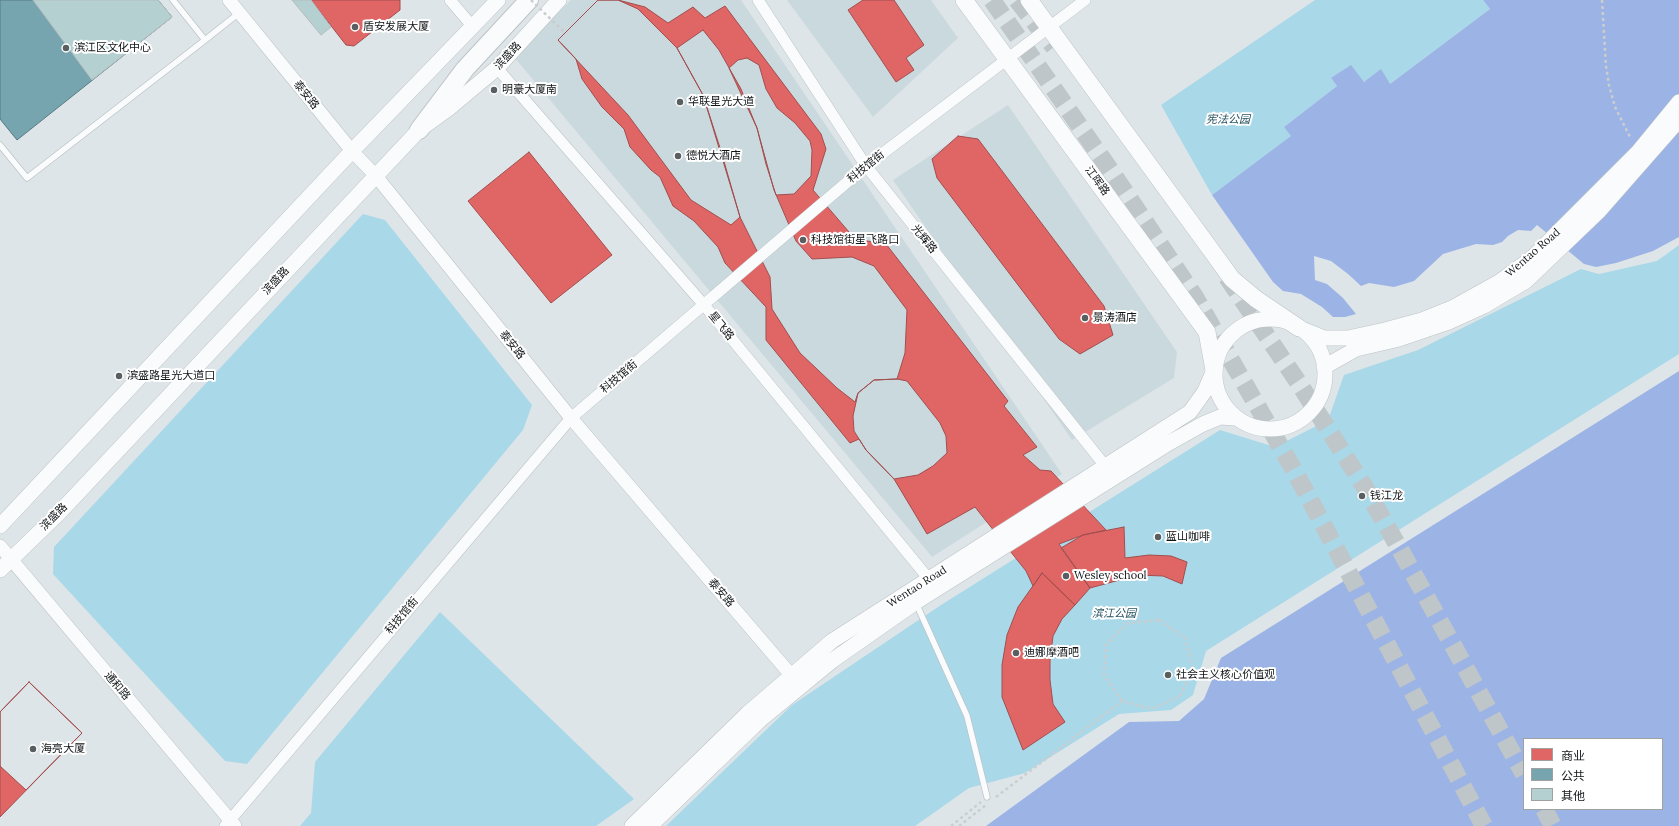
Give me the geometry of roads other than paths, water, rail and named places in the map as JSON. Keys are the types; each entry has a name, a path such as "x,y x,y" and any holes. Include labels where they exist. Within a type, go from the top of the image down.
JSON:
{"highway":[{"path":"419,130 465,69 530,0"}],"main road":[{"path":"0,526 352,151 498,0"},
{"name":"滨盛路","path":"0,570 59,513 419,130 448,109 497,68 559,0"},
{"name":"江晖路","path":"964,0 1207,332 1214,370"},
{"path":"1029,0 1232,279 1256,299 1299,328 1311,338 1320,351 1324,367 1324,385 1317,402 1305,416 1289,426 1271,429 1252,426 1236,418 1224,405 1216,388 1214,370 1223,345 1233,332 1247,324 1263,320 1282,320 1299,328"},
{"name":"Wentao Road","path":"1324,367 1356,349 1399,339 1449,322 1484,306 1526,280 1537,262 1578,214 1638,152 1679,102"},
{"name":"Wentao Road","path":"1299,328 1324,338 1348,338 1422,320 1452,308 1537,262 1599,211 1679,120"},
{"name":"Wentao Road","path":"632,826 748,713 796,681 833,660 916,602 933,585 1106,467 1190,412 1205,391 1214,370"},
{"name":"Wentao Road","path":"650,826 760,720 832,641 933,585 1203,424 1220,417 1236,418"}],"street":[{"name":"泰安路","path":"229,0 352,151 376,176 570,418 796,681"},
{"path":"450,0 473,27"},
{"name":"光辉路","path":"758,0 866,166 1106,467"},
{"name":"科技馆街","path":"229,824 570,418 866,166 1006,58 1049,28 1085,0"},
{"name":"星飞路","path":"497,68 704,305 933,585"},
{"name":"通和路","path":"0,546 229,824"}],"lane":[{"path":"174,0 205,40"},
{"path":"0,145 27,178 239,12"},
{"path":"916,602 967,716 987,800"}],"tunnel":[{"path":"992,0 1115,177 1195,297 1295,472 1484,826"},
{"path":"1017,0 1054,47"},
{"path":"1227,277 1300,385 1364,486 1523,772"},
{"path":"1545,810 1553,826"}],"place":[{"name":"盾安发展大厦","path":"355,27"},
{"name":"滨江区文化中心","path":"66,48"},
{"name":"明豪大厦南","path":"494,90"},
{"name":"华联星光大道","path":"680,102"},
{"name":"德悦大酒店","path":"678,156"},
{"name":"科技馆街星飞路口","path":"803,240"},
{"name":"景涛酒店","path":"1085,318"},
{"name":"滨盛路星光大道口","path":"119,376"},
{"name":"钱江龙","path":"1362,496"},
{"name":"蓝山咖啡","path":"1158,537"},
{"name":"Wesley school","path":"1066,576"},
{"name":"迪娜摩酒吧","path":"1016,653"},
{"name":"社会主义核心价值观","path":"1168,675"},
{"name":"海亮大厦","path":"33,749"}],"park label":[{"name":"宪法公园","path":"1228,120"},
{"name":"滨江公园","path":"1114,614"}]}
